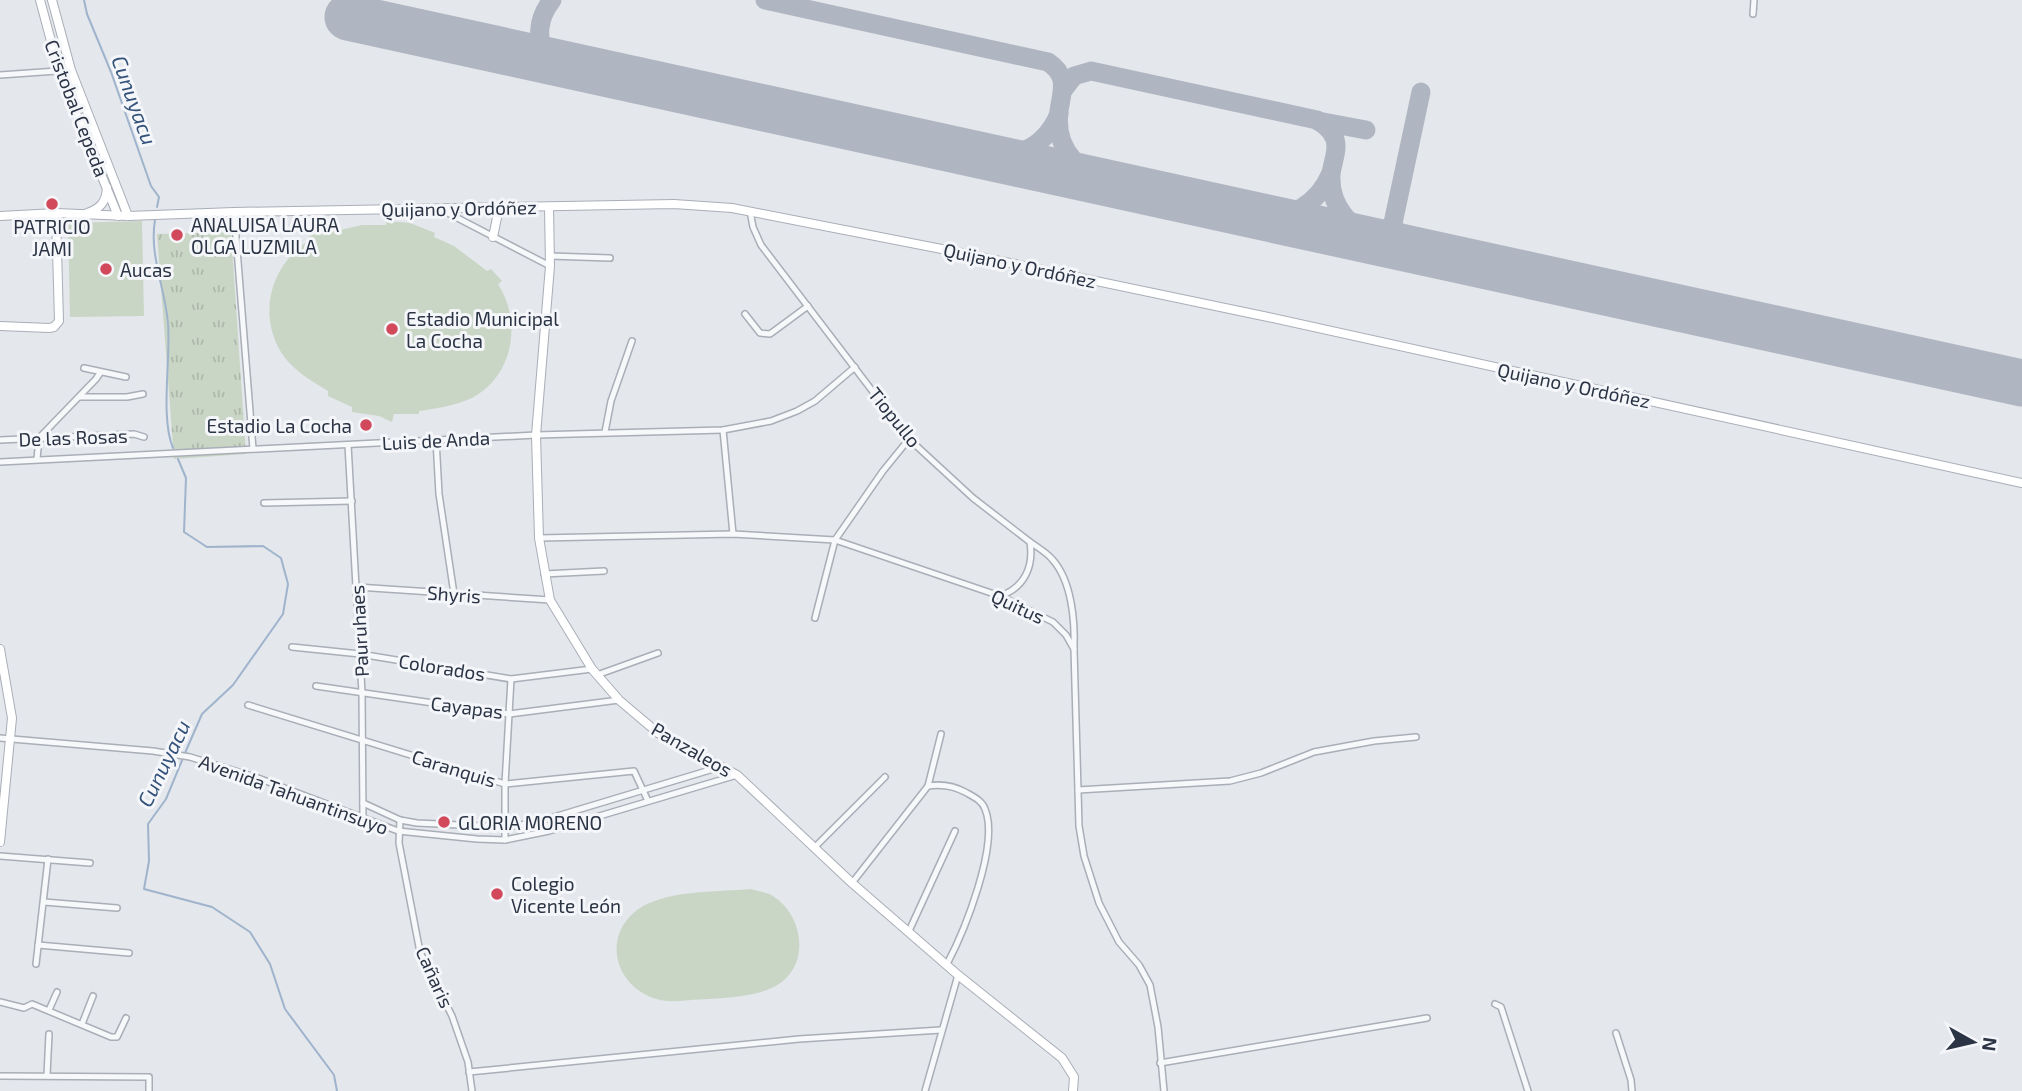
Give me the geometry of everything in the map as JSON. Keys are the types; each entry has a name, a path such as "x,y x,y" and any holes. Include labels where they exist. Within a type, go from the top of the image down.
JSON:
{"street":[{"name":"Cristobal Cepeda","path":"40,0 59,71 107,188 123,216"},
{"name":"Cristobal Cepeda","path":"52,0 71,70 123,216"},
{"path":"1753,14 1755,0"},
{"path":"0,75 71,70"},
{"path":"83,214 97,209 103,203 107,188"},
{"name":"Quijano y Ordóñez","path":"0,216 56,213 123,216 711,205 967,254 1254,314 2022,483"},
{"name":"Panzaleos","path":"549,207 550,266 536,435 539,538 550,600 594,672 619,700 658,733 737,775 852,883 958,975 1062,1058 1074,1077 1073,1091"},
{"path":"493,237 499,208"},
{"path":"439,209 550,266"},
{"name":"Tiopullo","path":"750,211 752,227 761,245 909,439 973,498 1051,558 1064,577 1070,603 1074,649"},
{"path":"234,212 253,449"},
{"path":"0,326 49,328 60,321 56,213"},
{"path":"550,256 611,258"},
{"path":"745,314 760,333 770,334 808,306"},
{"path":"605,432 611,401 632,341"},
{"name":"Luis de Anda","path":"0,462 536,435 723,430 771,421 797,411 816,401 855,367"},
{"path":"84,368 126,377"},
{"path":"37,459 39,438 100,373"},
{"path":"80,397 127,397 143,394"},
{"path":"723,430 733,534"},
{"name":"De las Rosas","path":"0,440 134,434 145,437"},
{"path":"815,618 835,540 909,439"},
{"path":"436,440 438,483 454,594"},
{"name":"Pauruhaes","path":"348,445 362,694 363,817"},
{"path":"264,503 352,501"},
{"name":"Quitus","path":"539,538 733,534 835,540 1000,596 1053,622 1074,649"},
{"path":"1000,596 1013,592 1022,582 1030,564 1030,542"},
{"path":"544,575 604,571"},
{"name":"Shyris","path":"357,587 550,600"},
{"name":"Colorados","path":"292,647 360,654 511,678 594,672 658,653"},
{"path":"0,649 11,706 0,842"},
{"path":"1074,649 1079,827 1087,872 1119,942 1139,965 1150,985 1158,1027 1164,1091"},
{"path":"505,840 511,678"},
{"name":"Cayapas","path":"316,687 509,714 619,700"},
{"name":"Caranquis","path":"248,705 505,784 634,771 648,801"},
{"path":"852,883 928,786 941,734"},
{"path":"1078,790 1230,781 1261,773 1314,752 1374,741 1416,737"},
{"name":"Avenida Tahuantinsuyo","path":"0,738 164,752 190,757 258,778 398,831 505,840 549,831 737,775"},
{"name":"Avenida Tahuantinsuyo","path":"363,803 400,820 504,827 534,823 723,766"},
{"path":"814,848 885,777"},
{"path":"928,786 960,789 984,806 987,815 985,858 974,907 947,964"},
{"name":"Cañaris","path":"400,820 398,831 420,952 452,1016 472,1091"},
{"path":"909,931 955,831"},
{"path":"0,856 90,863"},
{"path":"36,964 48,859"},
{"path":"44,902 117,908"},
{"path":"38,945 129,953"},
{"path":"925,1091 958,975"},
{"path":"49,1010 57,992"},
{"path":"82,1024 93,996"},
{"path":"0,1002 24,1008 32,1004 111,1037 117,1037 126,1018"},
{"path":"1495,1004 1501,1007 1528,1091"},
{"path":"1160,1063 1427,1018"},
{"path":"469,1072 799,1039 941,1030"},
{"path":"47,1075 48,1034"},
{"path":"1616,1034 1632,1091"},
{"path":"0,1076 149,1077 149,1091"}],"green space":[{"name":"Aucas","path":"142,221 144,316 70,317 68,223"},
{"name":"Estadio Municipal La Cocha","path":"387,221 410,223 435,233 434,237 454,246 487,271 491,269 502,281 498,284 510,314 511,331 505,362 486,388 472,398 453,405 419,411 419,414 394,414 392,422 379,416 352,412 352,407 328,396 328,391 294,368 276,342 269,310 276,278 285,263 310,240 308,237 325,230 327,233 362,225 386,225"},
{"path":"231,232 246,454 174,459 157,234"},
{"path":"751,889 769,894 782,903 796,926 799,951 796,964 779,984 745,996 680,1001 660,1000 644,994 630,983 621,970 617,955 618,939 624,924 637,910 648,903 676,895"}],"waterway":[{"name":"Cunuyacu","path":"84,0 151,186 159,197 157,207"},
{"name":"Cunuyacu","path":"155,220 154,246 168,323 166,404 173,448"},
{"name":"Cunuyacu","path":"178,459 186,478 184,532 207,547 263,546 281,558 288,584 283,614 233,685 202,714 185,753"},
{"name":"Cunuyacu","path":"183,758 166,799 148,824 149,861 144,889 212,907 250,932 270,964 285,1009 334,1075 337,1091"}],"taxiway":[{"path":"545,60 540,28 543,14 552,0"},
{"path":"765,0 1048,62 1062,78 1059,125 1065,149 1080,167 1114,184"},
{"path":"1064,89 1074,76 1091,71 1317,120 1330,131 1336,142 1331,186 1338,207 1360,231 1380,242"},
{"path":"1361,238 1379,235 1393,223 1421,92"},
{"path":"977,154 1003,155 1026,150 1045,137 1059,114"},
{"path":"1318,121 1366,130"},
{"path":"1256,215 1280,215 1301,208 1319,193 1331,173"},
{"path":"1393,223 1402,241 1419,251"}],"runway":[{"path":"348,17 2022,383"}],"place":[{"name":"PATRICIO JAMI","path":"52,204"},
{"name":"ANALUISA LAURA OLGA LUZMILA","path":"177,235"},
{"name":"Aucas","path":"106,269"},
{"name":"Estadio Municipal La Cocha","path":"392,329"},
{"name":"Estadio La Cocha","path":"366,425"},
{"name":"GLORIA MORENO","path":"444,822"},
{"name":"Colegio Vicente León","path":"497,894"}]}
